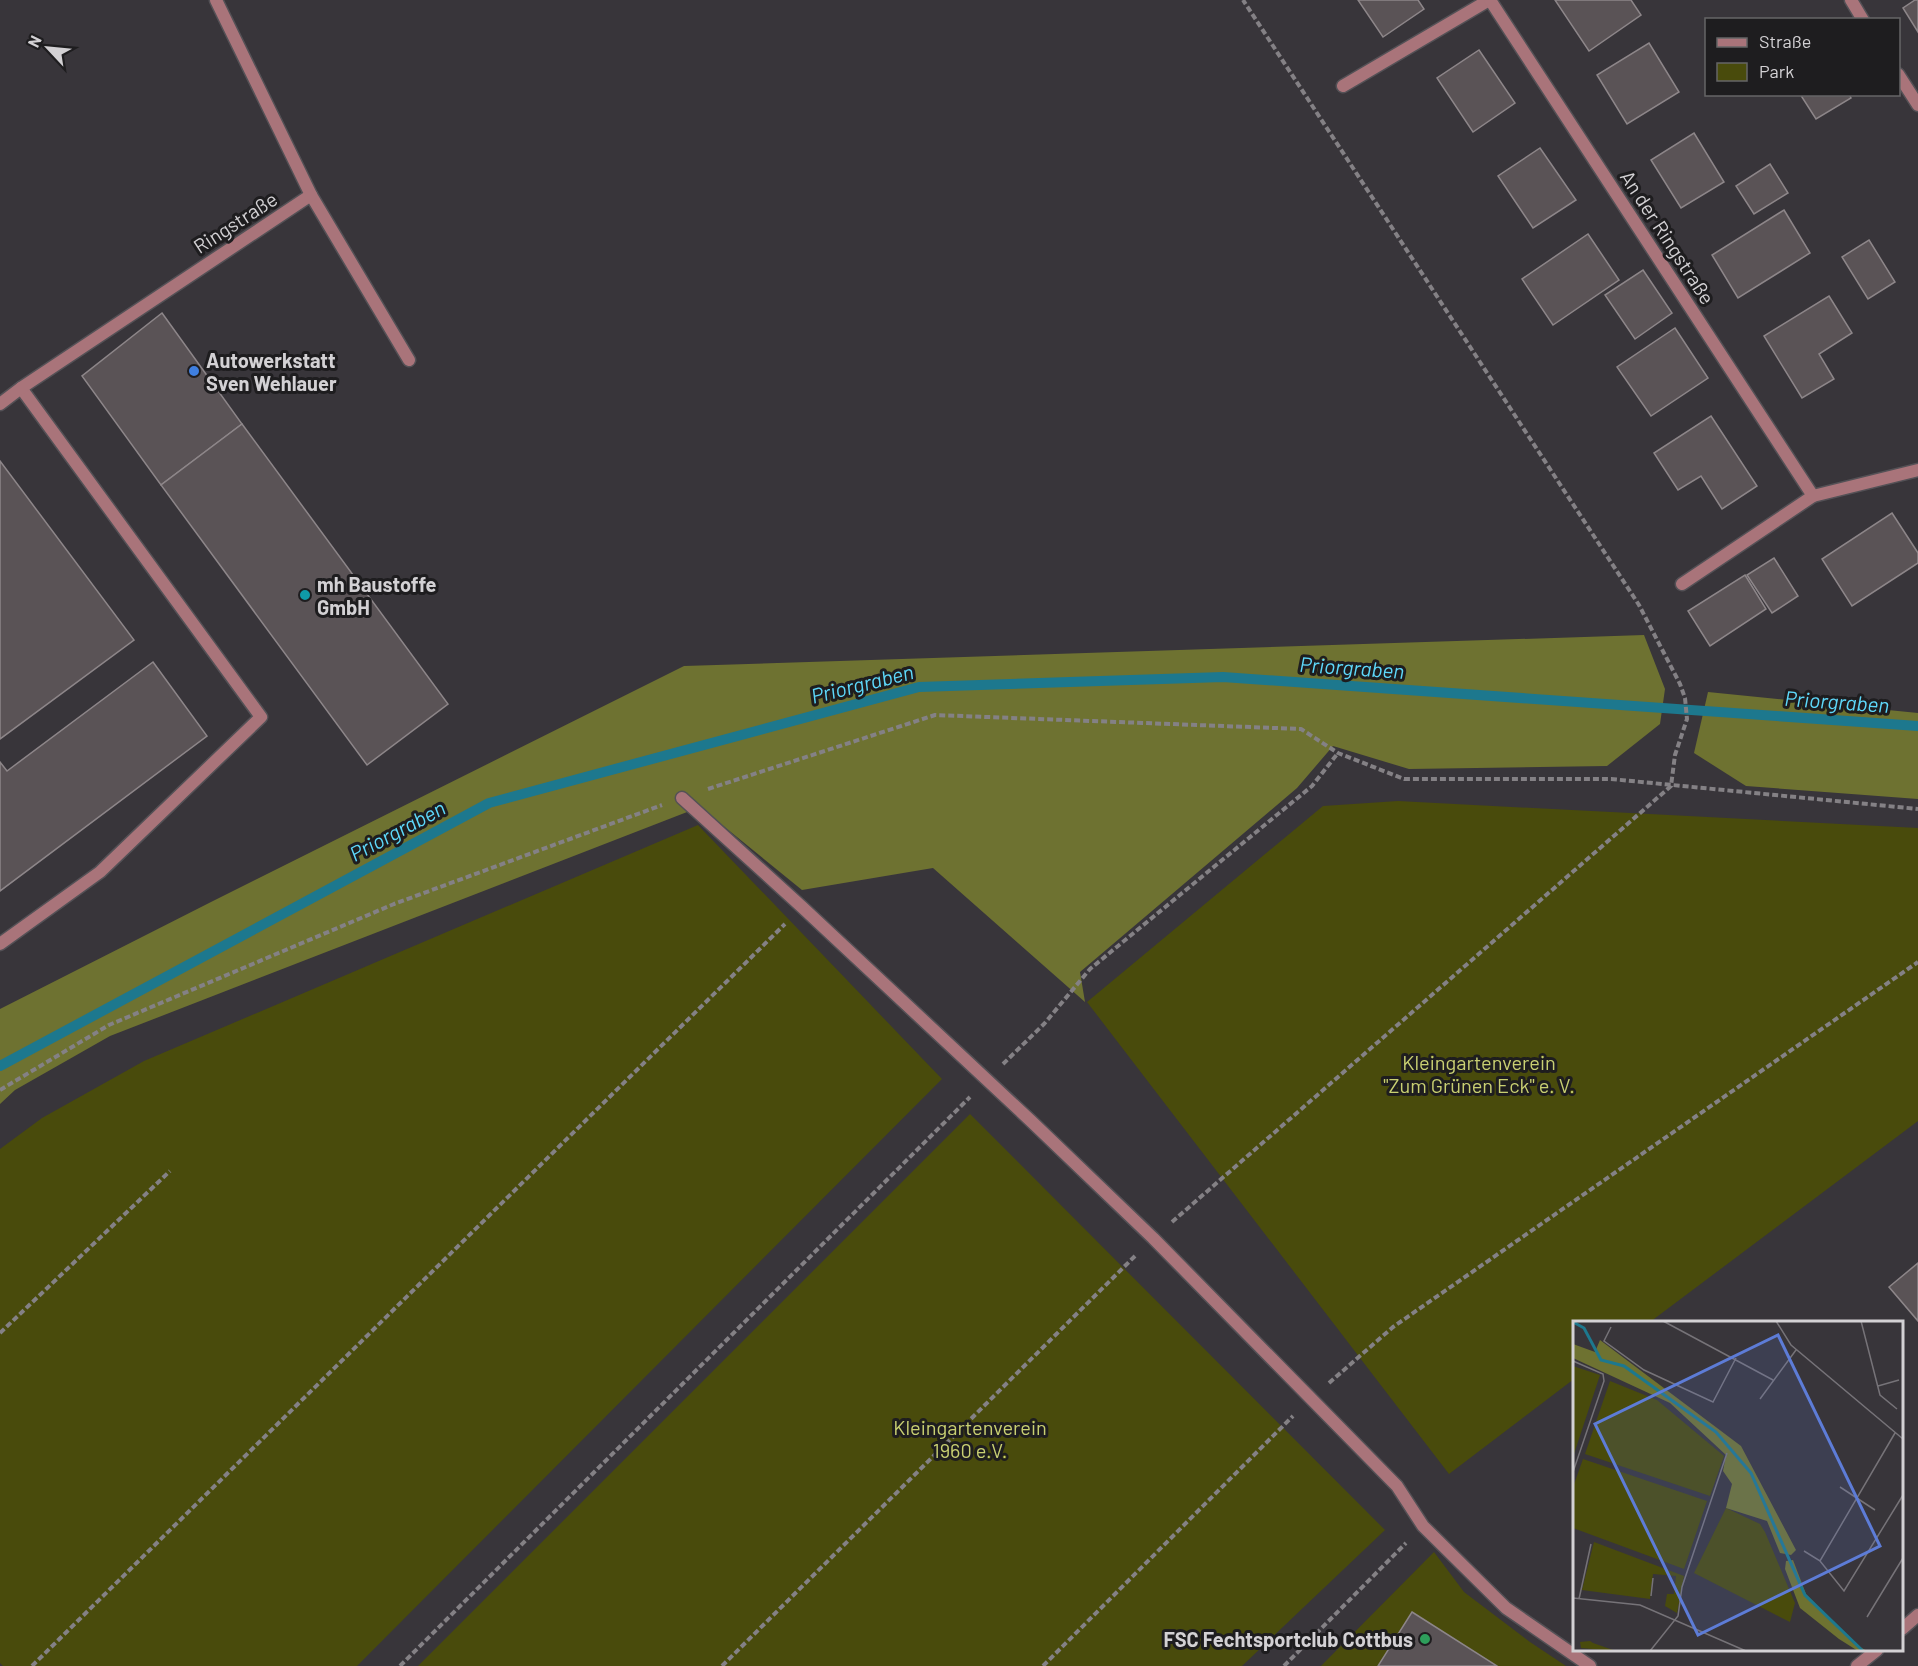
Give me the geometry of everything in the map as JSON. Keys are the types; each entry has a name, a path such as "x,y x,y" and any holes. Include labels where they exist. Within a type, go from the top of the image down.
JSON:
{"street":[{"path":"216,0 311,195 409,360"},
{"path":"1342,86 1490,0"},
{"name":"An der Ringstraße","path":"1490,0 1813,496"},
{"path":"1851,0 1862,18"},
{"path":"1900,76 1918,105"},
{"name":"Ringstraße","path":"0,404 311,195"},
{"path":"0,944 100,872 261,717 21,388"},
{"path":"1682,584 1813,496 1918,470"},
{"path":"682,798 802,907 1153,1238 1397,1486 1423,1526 1506,1608 1590,1666"},
{"path":"1903,1628 1918,1614"},
{"path":"1857,1666 1876,1651"}],"path":[{"path":"722,1666 1153,1238 1671,786 1675,755 1687,720 1685,698 1639,605 1243,0"},
{"path":"0,1090 109,1025 394,904 682,798 935,715 1301,729 1338,753 1404,779 1611,779 1918,809"},
{"path":"400,1666 1044,1024 1090,969 1312,786 1338,753"},
{"path":"32,1666 802,907"},
{"path":"1043,1666 1310,1400 1393,1327 1918,962"},
{"path":"0,1333 170,1171"},
{"path":"1284,1666 1423,1526"}],"green space":[{"path":"1644,635 1665,689 1660,724 1607,766 1409,769 1333,746 1297,788 1080,972 1085,1002 933,868 802,890 700,807 110,1036 15,1090 0,1104 0,1009 684,666"},
{"path":"1708,692 1918,713 1918,799 1746,786 1694,753"},
{"name":"Kleingartenverein \"Zum Grünen Eck\" e. V.","path":"1398,801 1918,828 1918,1121 1651,1321 1573,1321 1573,1380 1449,1474 1087,1002 1323,806"},
{"path":"698,825 942,1079 357,1666 3,1666 0,1663 0,1149 42,1118 144,1061"},
{"name":"Kleingartenverein 1960 e.V.","path":"970,1114 1385,1530 1242,1666 418,1666"},
{"path":"1434,1552 1464,1592 1566,1666 1497,1666 1412,1612 1378,1666 1321,1666"}],"building":[{"path":"1358,0 1418,0 1424,9 1383,37"},
{"path":"1555,0 1631,0 1641,15 1589,51"},
{"path":"1918,0 1918,32 1903,8"},
{"path":"1649,43 1679,92 1627,124 1597,75"},
{"path":"1479,50 1515,103 1473,132 1437,78"},
{"path":"1801,96 1850,96 1851,98 1816,119"},
{"path":"1694,133 1724,182 1681,208 1651,160"},
{"path":"1540,148 1576,200 1533,228 1498,176"},
{"path":"1770,164 1788,193 1754,214 1736,186"},
{"path":"1784,210 1810,253 1738,298 1712,255"},
{"path":"1588,234 1619,280 1553,325 1522,279"},
{"path":"1869,240 1895,282 1868,299 1842,257"},
{"path":"1643,270 1672,313 1635,339 1605,295"},
{"path":"1829,296 1852,333 1819,354 1834,379 1802,398 1764,336"},
{"path":"162,313 242,424 161,485 82,376"},
{"path":"1675,328 1708,378 1651,416 1617,367"},
{"path":"1711,416 1757,486 1722,509 1701,476 1678,490 1654,453"},
{"name":"mh Baustoffe GmbH","path":"242,424 448,704 367,765 161,485"},
{"path":"0,461 134,640 0,739"},
{"path":"1892,513 1918,553 1918,563 1852,606 1822,559"},
{"path":"1774,558 1798,596 1772,613 1747,575"},
{"path":"1745,575 1766,609 1710,646 1688,611"},
{"path":"153,662 207,736 0,891 0,762 7,771"},
{"path":"1918,1263 1918,1321 1889,1287"},
{"name":"FSC Fechtsportclub Cottbus","path":"1412,1612 1497,1666 1378,1666"}],"waterway":[{"name":"Priorgraben","path":"0,1066 489,803 919,687 1223,677 1918,726"}],"place":[{"name":"Autowerkstatt Sven Wehlauer","path":"194,371"},
{"name":"mh Baustoffe GmbH","path":"305,595"},
{"name":"FSC Fechtsportclub Cottbus","path":"1425,1639"}]}
